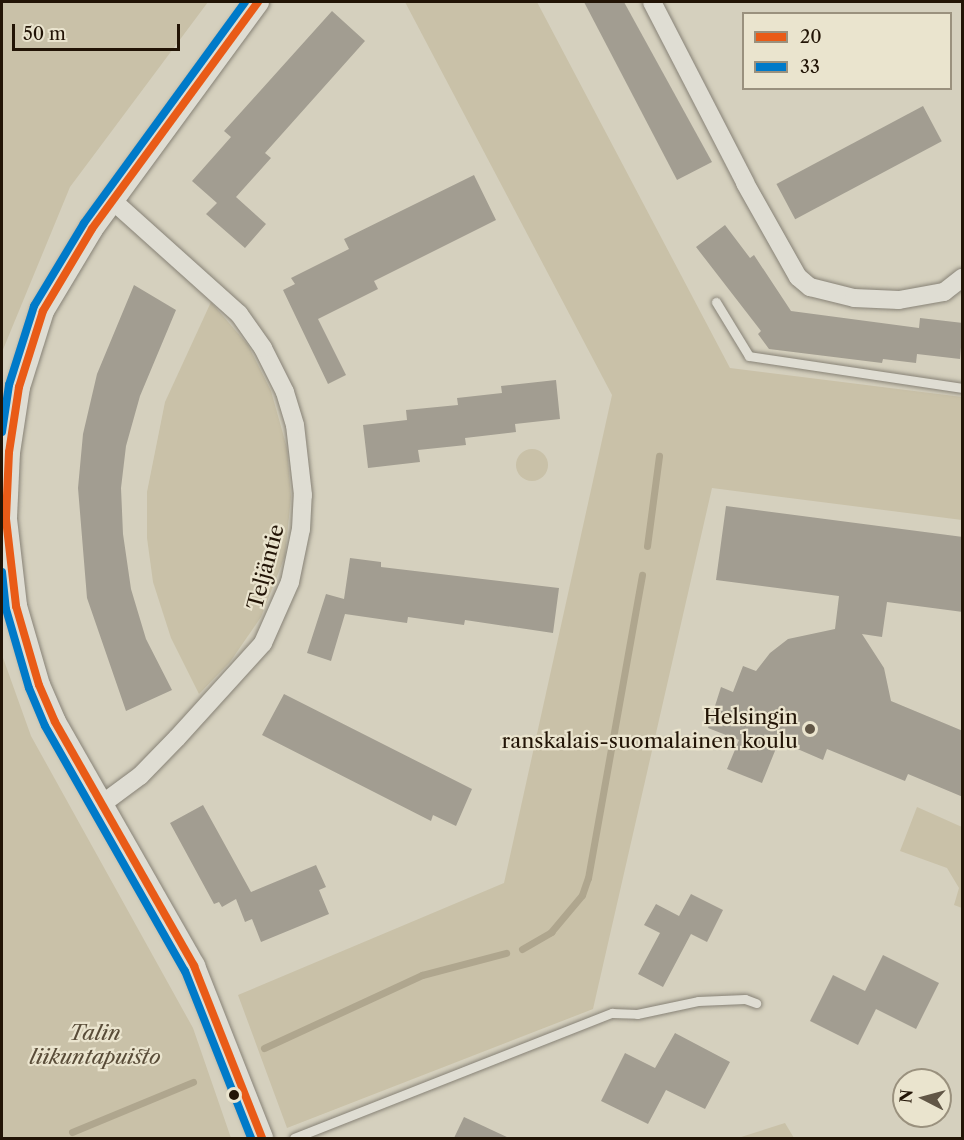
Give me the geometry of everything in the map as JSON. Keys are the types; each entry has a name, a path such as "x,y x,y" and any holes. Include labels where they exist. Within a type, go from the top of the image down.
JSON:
{"street":[{"path":"258,2 112,200 43,310 29,347 13,425 6,484 11,576 24,642 55,722 194,966 262,1138"},
{"path":"652,2 745,183 798,277 810,286 854,298 899,300 944,292 963,278"},
{"name":"Teljäntie","path":"102,804 162,753 263,643 290,582 301,529 303,495 295,424 285,392 263,348 239,314 112,200"}],"lane":[{"path":"716,302 749,356 963,388"},
{"path":"294,1138 612,1013 637,1014 698,1001 745,999 756,1003"}],"green space":[{"path":"2,2 208,2 70,187 2,352"},
{"path":"405,2 537,2 730,368 962,397 962,520 712,488 593,1009 287,1128 238,995 504,883 612,395"},
{"path":"211,302 248,345 271,391 287,448 291,497 285,556 261,617 230,662 199,694 171,638 153,582 147,538 147,492 165,402"},
{"path":"532,449 544,453 548,465 544,477 532,481 520,477 516,465 520,453"},
{"name":"Talin liikuntapuisto","path":"2,655 31,736 193,1028 231,1138 2,1138"},
{"path":"917,807 962,827 962,908 954,905 959,888 947,868 900,851"},
{"path":"785,1123 794,1138 738,1138"}],"building":[{"path":"584,2 624,2 712,162 677,180"},
{"path":"332,11 365,41 265,153 271,158 236,197 266,224 245,248 206,214 217,203 192,181 231,137 224,131"},
{"path":"923,106 942,141 795,219 776,184"},
{"path":"474,175 496,220 374,281 378,289 318,319 346,375 328,384 283,290 295,284 291,278 349,249 344,239"},
{"path":"725,225 750,258 754,255 791,311 919,328 920,318 963,323 960,359 917,354 916,363 883,359 882,363 769,349 758,334 761,331 696,247"},
{"path":"134,285 176,310 140,396 126,446 121,488 123,534 131,589 146,639 172,690 126,711 87,598 78,488 83,434 97,374"},
{"path":"556,380 560,419 515,424 516,432 465,438 466,445 418,450 420,462 368,468 363,425 407,420 406,410 458,405 457,398 502,393 501,386"},
{"path":"726,506 963,537 963,612 887,602 882,637 862,634 884,668 891,701 963,731 963,797 908,774 905,781 827,749 823,760 779,741 762,783 727,769 739,740 708,728 721,687 733,692 743,666 756,671 770,653 788,639 835,629 839,596 716,580"},
{"path":"350,558 381,562 381,567 559,588 553,633 465,620 464,625 408,617 407,623 345,614 331,661 307,653 326,594 344,599"},
{"path":"284,694 472,789 456,826 433,815 431,821 262,735"},
{"path":"203,805 251,892 316,865 326,887 319,890 329,914 261,942 252,919 245,922 236,899 222,907 219,902 214,904 170,823"},
{"path":"691,894 723,910 707,942 691,934 663,987 638,974 660,933 644,925 656,904 679,916"},
{"path":"883,955 939,983 916,1029 876,1009 858,1045 810,1021 833,975 865,991"},
{"path":"675,1033 730,1062 705,1109 666,1090 648,1124 601,1101 625,1053 655,1068"},
{"path":"464,1117 509,1138 454,1138"}],"waterway":[{"path":"647,546 659,456"},
{"path":"522,949 551,932 582,895 588,878 642,575"},
{"path":"264,1048 422,975 506,953"},
{"path":"72,1132 193,1082"}],"transit line":[{"name":"33","path":"2,432 9,385 34,306 84,223 245,2"},
{"name":"20","path":"258,2 92,229 43,311 19,387 9,452 6,519 16,606 39,685 55,722 194,966 262,1138"},
{"name":"33","path":"2,572 6,609 29,688 45,726 185,971 251,1138"}],"place":[{"name":"Helsingin ranskalais-suomalainen koulu","path":"810,729"}]}
